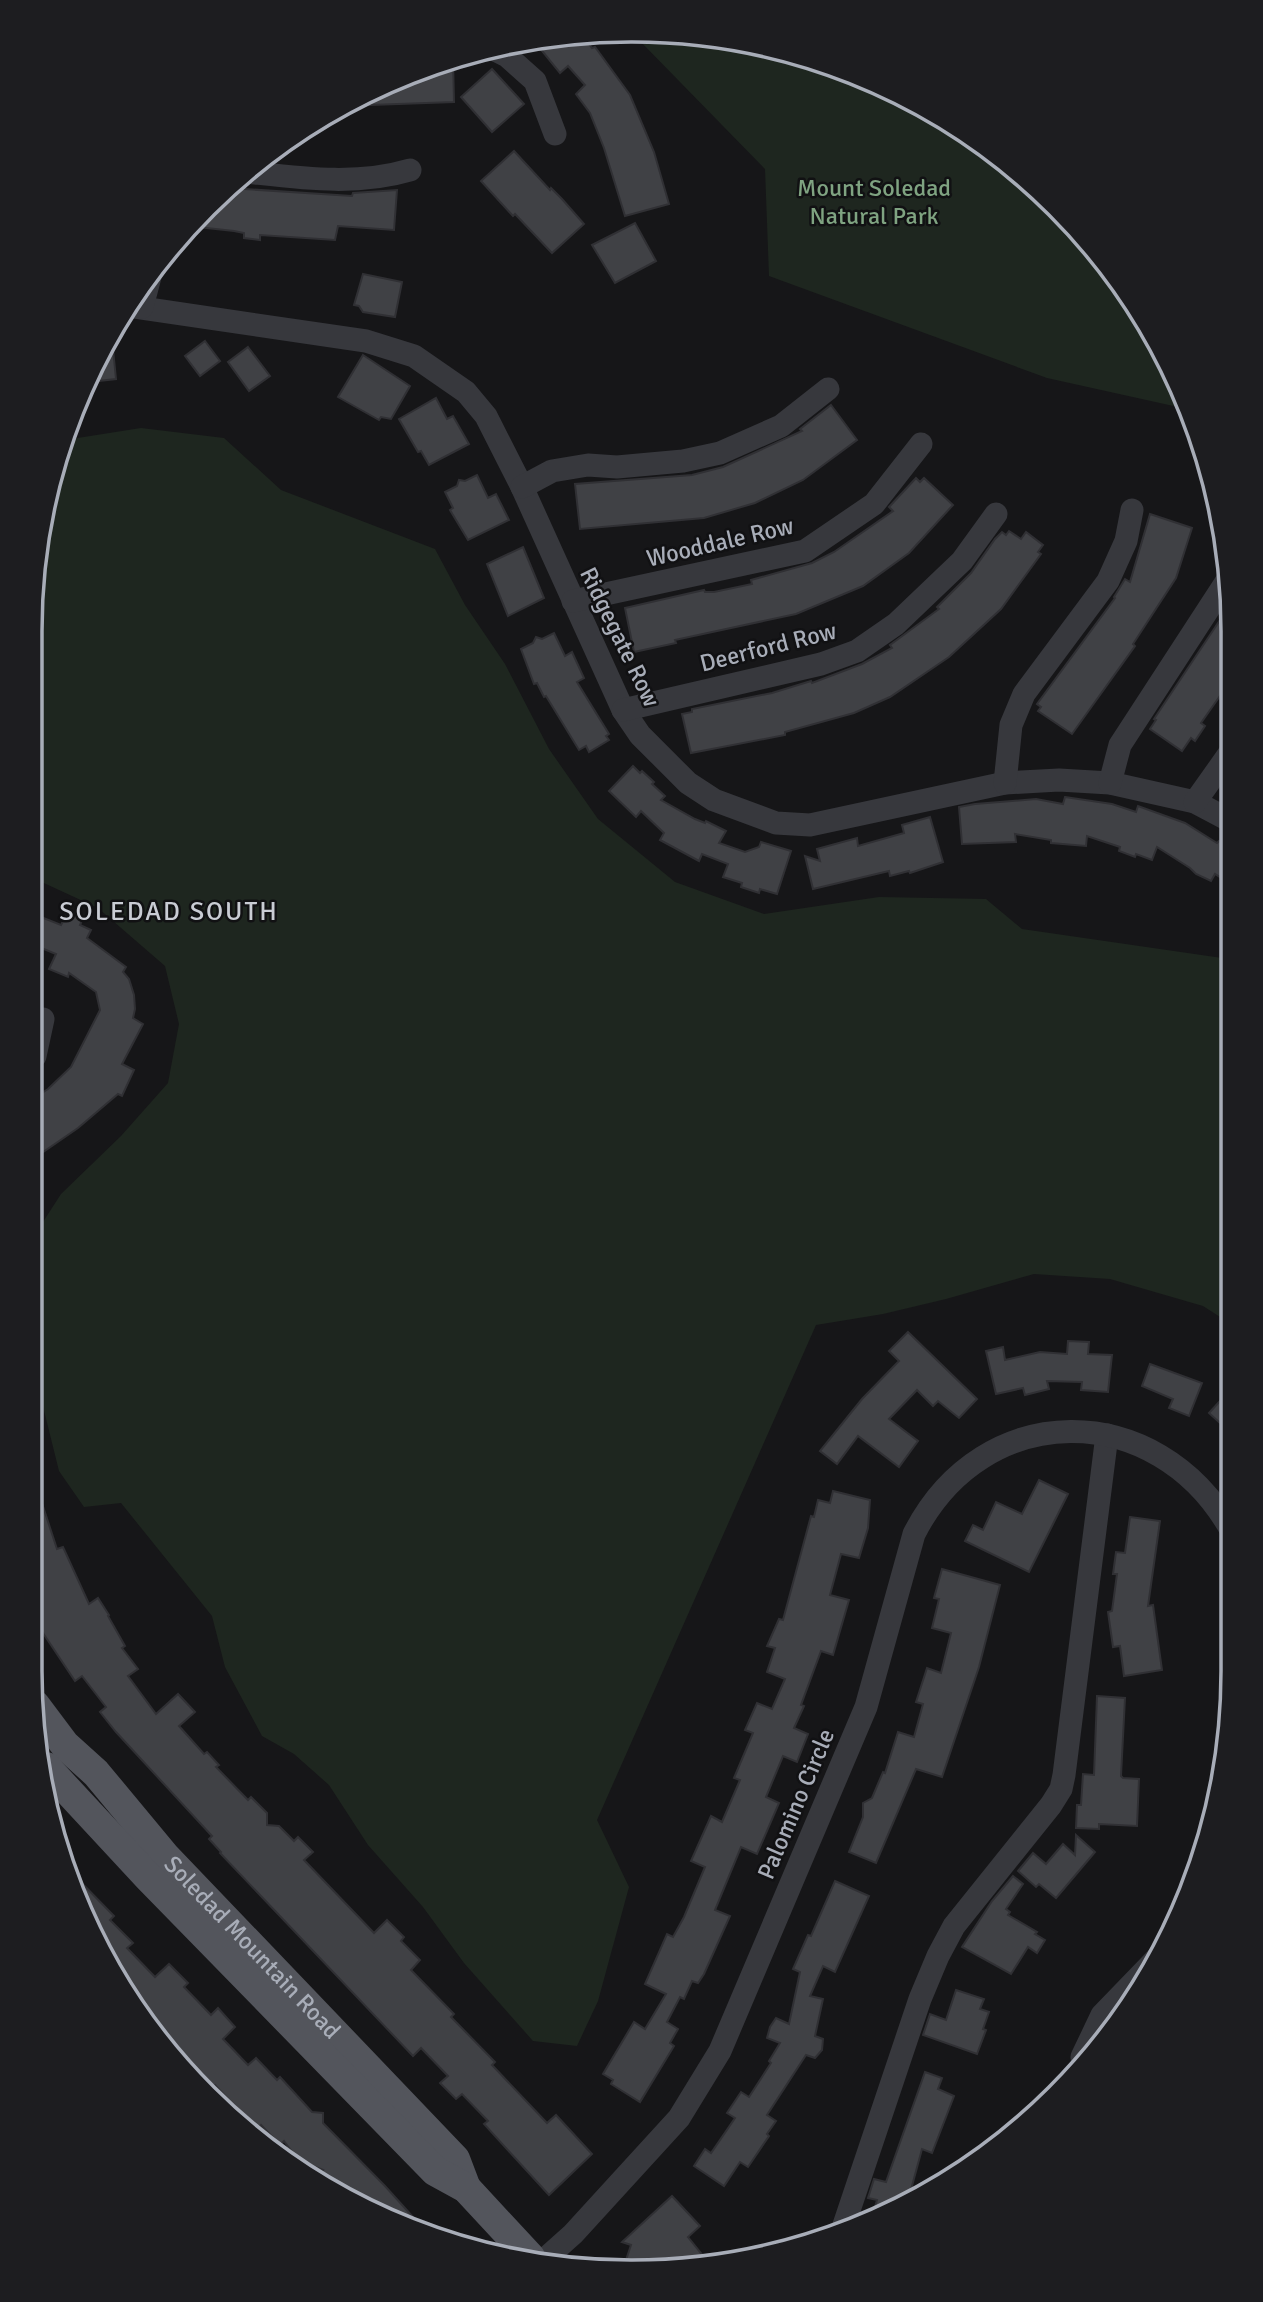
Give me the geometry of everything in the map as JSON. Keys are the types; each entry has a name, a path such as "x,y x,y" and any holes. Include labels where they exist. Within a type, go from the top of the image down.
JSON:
{"main road":[{"name":"Soledad Mountain Road","path":"44,1716 65,1745 96,1773 165,1856 455,2159 466,2188"},
{"name":"Soledad Mountain Road","path":"51,1772 149,1878 435,2171 466,2188 524,2250"}],"street":[{"path":"506,55 535,81 555,134"},
{"path":"261,174 329,181 390,176 410,170"},
{"name":"Ridgegate Row","path":"139,307 366,341 414,356 466,392 486,415 522,487 623,710 640,736 688,783 714,800 776,823 810,825 1005,783 1059,780 1110,783 1195,802 1221,816"},
{"path":"522,487 552,471 587,465 617,467 657,464 720,453 781,426 828,389"},
{"name":"Wooddale Row","path":"573,601 805,551 874,504 921,444"},
{"path":"1005,783 1011,725 1024,694 1108,582 1126,541 1132,510"},
{"name":"Deerford Row","path":"623,710 821,664 857,651 896,624 962,561 996,514"},
{"path":"1110,783 1120,745 1220,592"},
{"path":"1195,802 1221,765"},
{"path":"42,1024 43,1019"},
{"name":"Palomino Circle","path":"550,2254 573,2234 679,2118 720,2051 866,1707 914,1534 935,1497 966,1467 983,1455 1012,1442 1043,1433 1065,1431 1107,1435 1149,1451 1178,1469 1203,1491 1221,1516"},
{"path":"846,2219 920,1999 938,1956 954,1926 1061,1789 1107,1435"},
{"path":"1090,2040 1102,2015 1127,1989"}],"green space":[{"name":"Mount Soledad Natural Park","path":"641,42 670,43 747,53 821,73 892,103 959,141 1020,188 1075,243 1122,304 1160,371 1176,407 1047,378 769,276 765,169"},
{"path":"141,428 224,438 281,490 435,549 465,605 505,664 549,749 598,819 675,882 764,914 879,897 986,899 1022,929 1221,958 1221,1318 1203,1306 1110,1279 1034,1274 883,1314 816,1325 597,1820 629,1887 598,2001 577,2046 533,2041 464,1963 423,1907 368,1845 329,1785 294,1754 262,1736 225,1667 212,1616 121,1503 84,1507 59,1471 42,1402 42,1223 61,1194 121,1136 168,1083 179,1024 165,966 98,908 42,882 43,593 53,516 74,439"}],"building":[{"path":"589,43 592,48 595,47 630,95 654,152 669,204 625,216 590,113 576,94 585,85 568,66 560,73 541,49"},
{"path":"492,69 524,104 492,132 461,97"},
{"path":"453,70 454,102 367,105"},
{"path":"514,151 584,224 552,253 481,181"},
{"path":"242,189 352,196 353,193 397,190 394,230 338,226 335,240 260,235 260,240 244,238 244,233 203,228"},
{"path":"635,223 656,261 615,283 592,245"},
{"path":"363,274 402,282 395,317 363,312 359,306 354,305"},
{"path":"205,341 220,361 200,376 185,356"},
{"path":"248,347 270,376 249,391 228,362"},
{"path":"113,352 116,379 98,381"},
{"path":"363,355 410,386 391,419 381,417 379,420 338,397"},
{"path":"436,398 447,419 453,416 469,444 429,465 421,451 418,452 399,419"},
{"path":"831,405 857,440 803,480 755,503 704,518 580,529 575,484 692,475 723,467 802,431 800,429"},
{"path":"477,475 488,498 496,494 509,520 468,540 450,510 453,508 445,492 457,486 459,480 465,481"},
{"path":"916,478 920,482 924,478 953,505 909,553 863,586 796,614 675,640 676,643 634,652 625,608 704,590 714,592 752,584 751,580 812,563 834,552 893,511 889,507"},
{"path":"1150,514 1192,528 1176,578 1133,644 1135,646 1072,734 1038,711 1041,707 1037,704 1115,598 1125,579 1130,582"},
{"path":"1009,531 1021,539 1026,532 1043,545 1038,552 1041,554 1001,609 949,657 890,697 854,713 785,732 785,735 691,753 682,714 692,712 692,709 772,693 811,681 812,683 862,664 892,648 890,645 939,609 937,607 971,573 995,539 1002,532 1006,535"},
{"path":"523,547 544,598 508,616 487,564"},
{"path":"1221,619 1221,694 1201,723 1205,726 1195,741 1191,738 1182,751 1150,729 1156,720 1154,719"},
{"path":"554,633 565,656 572,652 584,678 577,682 609,734 606,736 609,740 589,752 586,746 579,750 546,696 544,697 537,683 534,684 521,649 533,643 536,637 542,639"},
{"path":"633,766 654,782 652,784 665,796 661,800 695,819 705,823 706,821 726,831 719,843 745,852 759,847 761,842 791,851 777,894 760,889 759,893 741,887 742,883 723,877 728,864 702,854 699,861 660,840 664,833 641,811 636,817 609,791"},
{"path":"1065,797 1112,804 1136,812 1138,806 1185,823 1217,843 1221,842 1221,878 1215,874 1211,881 1196,874 1157,847 1152,860 1136,854 1135,857 1119,851 1120,847 1087,836 1086,846 1051,843 1051,840 1015,834 1016,842 962,844 959,807 1036,799 1063,804"},
{"path":"930,817 943,862 910,873 909,871 890,876 889,871 813,889 805,856 820,861 817,849 857,838 858,846 904,833 902,825"},
{"path":"68,912 83,918 80,925 91,930 87,938 126,967 123,972 129,979 134,995 133,1018 143,1024 122,1064 134,1070 122,1096 118,1094 78,1128 42,1153 42,1093 71,1067 100,1010 96,992 69,973 68,977 49,969 56,954 42,948 42,917 61,925"},
{"path":"908,1332 977,1399 959,1418 938,1401 933,1406 917,1390 889,1419 918,1441 899,1467 858,1436 837,1464 820,1451 862,1399 899,1361 889,1351"},
{"path":"1068,1341 1089,1342 1088,1354 1112,1355 1108,1392 1081,1390 1082,1382 1047,1381 1049,1389 1025,1395 1023,1388 996,1394 986,1351 1003,1347 1005,1360 1040,1352 1067,1354"},
{"path":"1150,1364 1202,1383 1189,1416 1169,1408 1173,1399 1142,1386"},
{"path":"1221,1400 1221,1424 1209,1413"},
{"path":"1039,1480 1068,1494 1029,1572 965,1541 973,1525 983,1530 996,1502 1022,1514"},
{"path":"833,1491 870,1500 868,1528 859,1558 841,1554 830,1595 849,1600 833,1655 821,1651 801,1705 804,1706 794,1728 808,1734 797,1762 783,1756 766,1797 779,1803 757,1854 741,1847 715,1910 730,1916 704,1974 698,1983 692,1981 684,1999 680,1997 667,2022 678,2029 670,2043 674,2046 640,2102 611,2084 613,2080 603,2074 634,2022 645,2029 666,1994 645,1984 667,1934 673,1937 684,1917 705,1867 691,1861 711,1816 722,1822 740,1780 734,1778 753,1733 745,1730 757,1703 772,1709 785,1679 767,1672 775,1648 767,1646 779,1619 783,1620 811,1516 814,1517 818,1500 830,1503"},
{"path":"42,1503 57,1549 63,1547 89,1604 98,1598 109,1615 125,1646 122,1648 138,1669 128,1676 156,1714 178,1694 195,1712 179,1726 204,1754 207,1752 219,1765 216,1767 248,1800 251,1797 267,1813 267,1825 279,1826 294,1841 298,1837 313,1852 304,1860 374,1933 387,1920 404,1937 401,1941 420,1960 411,1970 454,2014 451,2017 495,2062 492,2065 547,2123 556,2115 592,2154 549,2195 484,2124 488,2121 462,2094 456,2099 440,2083 448,2076 421,2048 413,2056 220,1853 209,1839 212,1836 100,1712 106,1707 82,1676 75,1681 42,1632"},
{"path":"1130,1517 1160,1521 1148,1606 1153,1605 1162,1670 1124,1676 1120,1646 1113,1647 1108,1612 1112,1611 1117,1574 1113,1574 1116,1552 1125,1553"},
{"path":"942,1569 1000,1585 979,1667 942,1777 916,1769 876,1863 849,1852 863,1817 863,1803 872,1798 883,1772 885,1773 898,1732 914,1737 923,1704 916,1702 927,1668 941,1673 951,1633 932,1628 939,1599 934,1598"},
{"path":"1097,1696 1125,1698 1121,1776 1139,1779 1137,1826 1099,1824 1099,1829 1076,1828 1083,1774 1094,1775"},
{"path":"1076,1835 1095,1852 1056,1898 1039,1884 1036,1887 1018,1871 1033,1853 1046,1864 1063,1844 1075,1855"},
{"path":"1013,1876 1023,1884 1006,1909 1010,1912 1008,1915 1037,1932 1035,1934 1045,1940 1037,1953 1028,1947 1011,1974 962,1947 992,1901"},
{"path":"835,1881 869,1896 835,1972 823,1966 810,1996 823,1999 815,2036 823,2039 822,2050 815,2058 806,2055 767,2115 776,2121 767,2134 769,2136 748,2167 740,2162 724,2186 694,2166 705,2149 711,2153 735,2118 727,2113 741,2092 749,2097 771,2063 769,2061 780,2043 767,2038 770,2027 776,2018 789,2024 800,1972 793,1969"},
{"path":"82,1883 114,1916 110,1920 133,1943 127,1948 155,1977 169,1964 188,1983 184,1987 211,2015 218,2008 235,2027 223,2039 248,2065 256,2058 277,2080 280,2077 312,2112 323,2113 323,2123 414,2218 371,2199 304,2161 292,2152 284,2141 281,2144 261,2125 259,2127 243,2114 188,2059 141,1998 103,1931"},
{"path":"956,1990 984,1999 980,2009 989,2012 977,2054 923,2035 930,2014 946,2020"},
{"path":"925,2072 942,2078 938,2089 954,2096 932,2153 922,2149 911,2189 875,2207 877,2200 868,2198 874,2179 886,2182"},
{"path":"672,2196 700,2226 688,2237 703,2256 626,2260 631,2245 622,2242"}],"district":[{"name":"SOLEDAD SOUTH","path":"169,911"}]}
